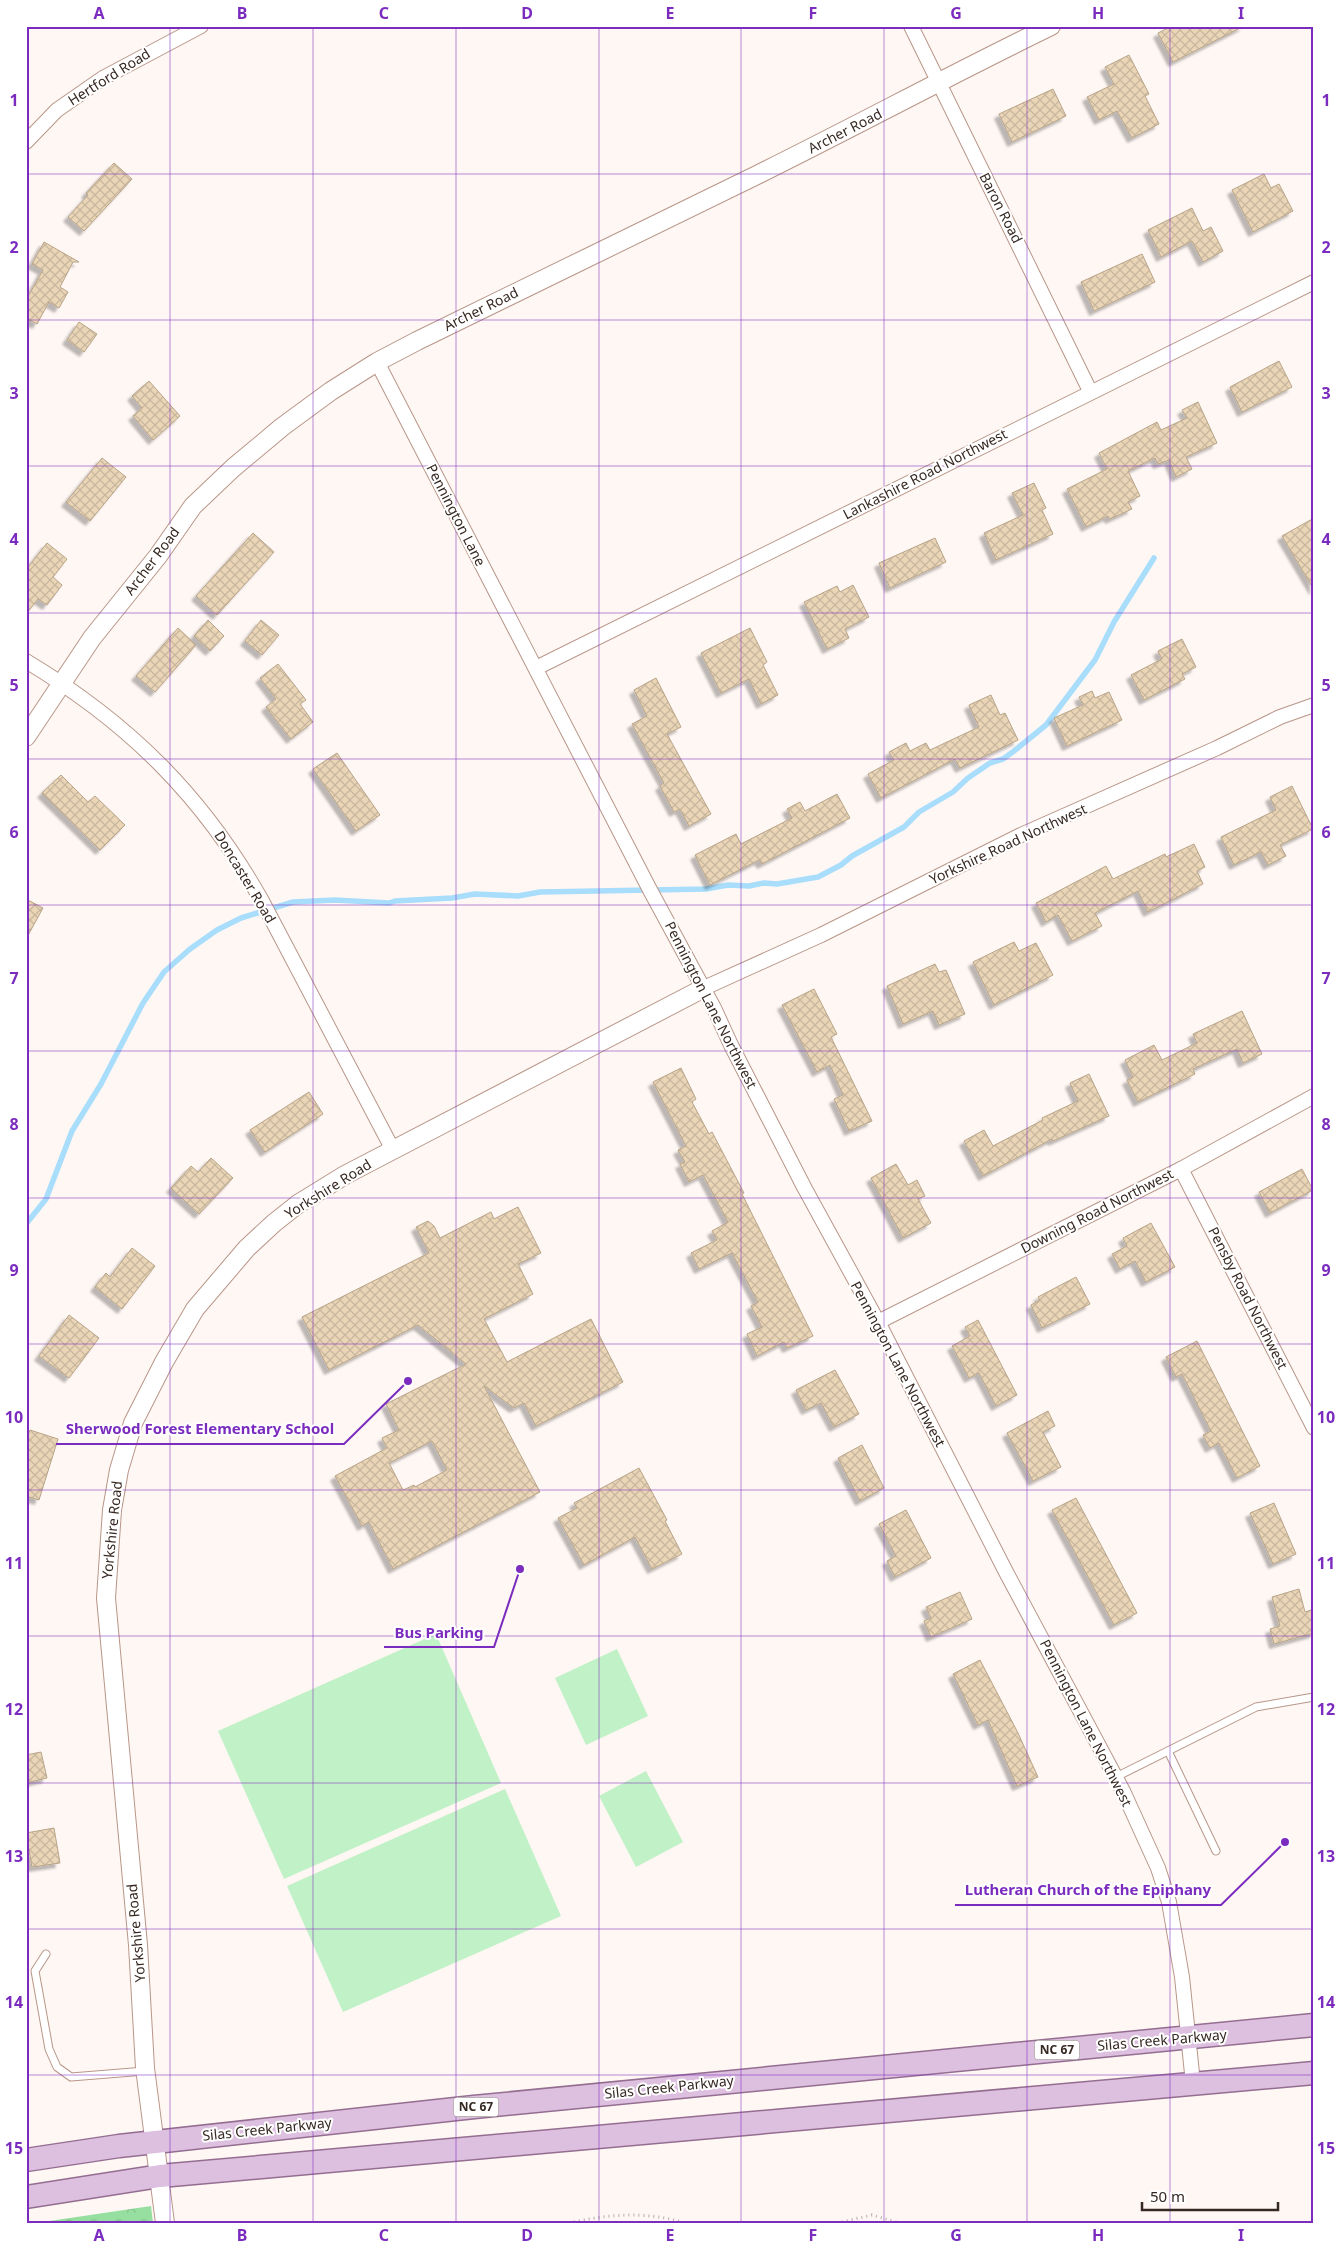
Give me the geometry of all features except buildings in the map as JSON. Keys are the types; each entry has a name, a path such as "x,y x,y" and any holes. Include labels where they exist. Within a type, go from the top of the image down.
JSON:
{"main road":[{"name":"Silas Creek Parkway","path":"26,2160 154,2142 661,2088 1314,2025"},
{"path":"26,2197 160,2176 500,2144 969,2105 1314,2073"}],"street":[{"name":"Hertford Road","path":"26,142 57,110 103,78 201,26"},
{"name":"Baron Road","path":"911,26 1090,391"},
{"name":"Archer Road","path":"26,737 92,638 158,556 193,506 233,468 282,427 331,391 377,362 756,176 937,82 1051,26"},
{"name":"Lankashire Road Northwest","path":"536,668 1090,391 1314,282"},
{"name":"Pennington Lane","path":"377,362 536,668"},
{"name":"Doncaster Road","path":"26,661 63,684 117,724 151,754 186,790 219,831 262,901 393,1150"},
{"name":"Pennington Lane Northwest","path":"536,668 650,890 704,988 804,1187 878,1322 1006,1572 1116,1777 1158,1868 1169,1902 1181,1968 1193,2083"},
{"name":"Yorkshire Road Northwest","path":"704,988 821,935 1022,835 1217,748 1280,717 1314,705"},
{"name":"Yorkshire Road","path":"165,2223 145,2070 136,1926 106,1598 112,1510 119,1470 133,1423 185,1324 205,1296 247,1248 292,1209 345,1175 704,988"},
{"name":"Downing Road Northwest","path":"878,1322 1181,1169 1314,1096"},
{"name":"Pensby Road Northwest","path":"1181,1169 1314,1428"}],"lane":[{"path":"1116,1777 1256,1707 1314,1697"},
{"path":"1168,1751 1216,1851"},
{"path":"46,1954 35,1971 50,2049 57,2067 71,2077 145,2070"}],"path":[{"path":"569,2223 632,2214 655,2215 685,2223"},
{"path":"837,2223 872,2215 900,2223"}],"green space":[{"path":"436,1634 501,1783 284,1879 218,1731"},
{"path":"617,1649 648,1716 586,1745 555,1678"},
{"path":"646,1771 683,1842 636,1867 599,1796"},
{"path":"505,1789 561,1916 343,2012 287,1886"},
{"path":"151,2206 153,2223 36,2223"}],"waterway":[{"path":"26,1224 46,1199 72,1131 101,1084 143,1003 164,972 190,949 217,930 241,918 293,902 335,900 389,903 395,901 452,898 475,894 518,896 540,892 706,889 728,885 777,884 818,877 904,827 919,812 953,792 968,778 990,763 1003,759 1046,725 1095,660 1114,622 1154,558"}],"place":[{"name":"Sherwood Forest Elementary School","path":"408,1381"},
{"name":"Bus Parking","path":"520,1569"},
{"name":"Lutheran Church of the Epiphany","path":"1285,1842"}]}
